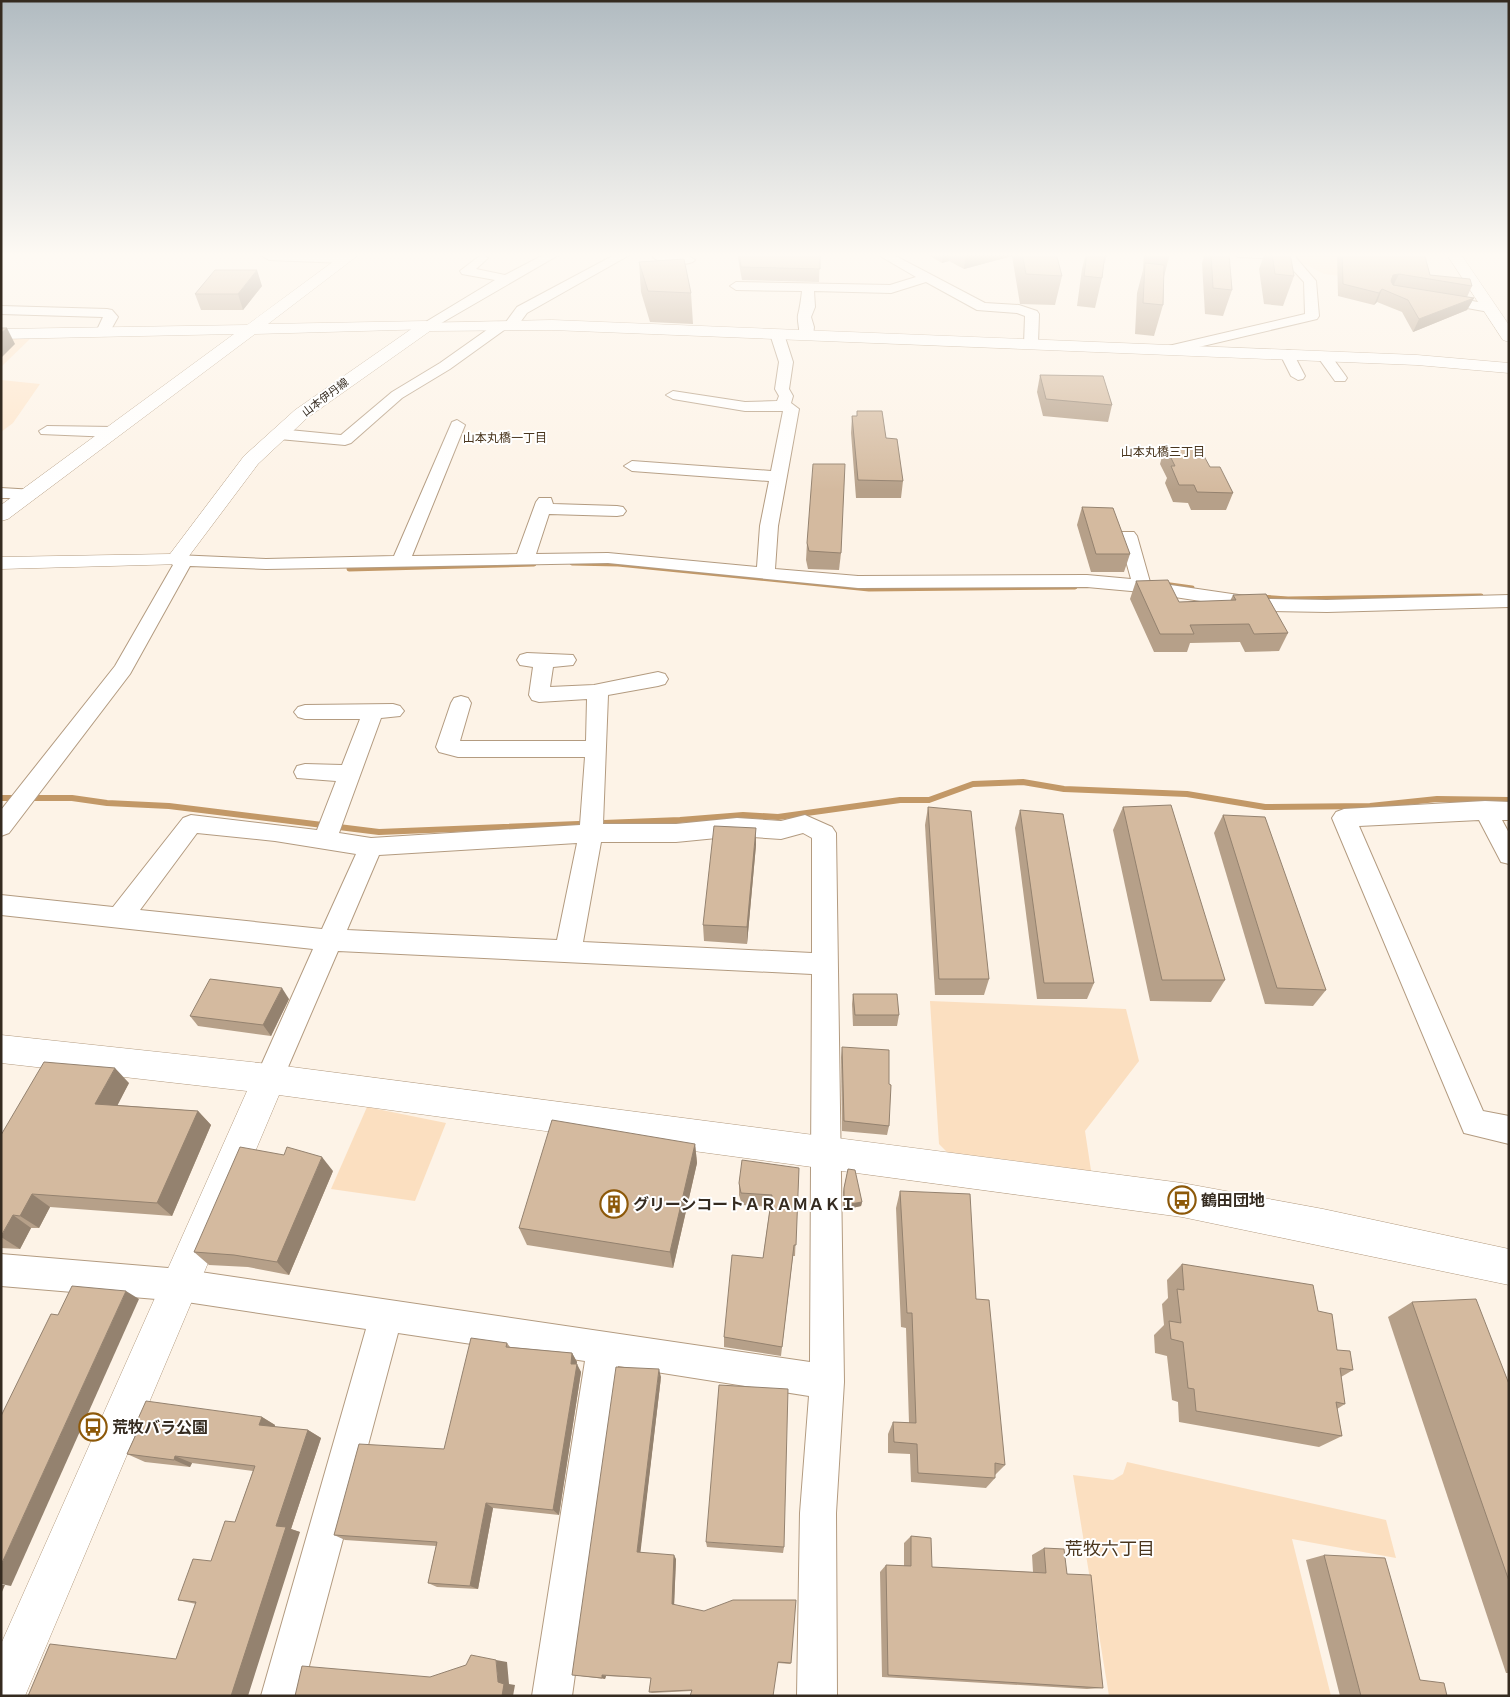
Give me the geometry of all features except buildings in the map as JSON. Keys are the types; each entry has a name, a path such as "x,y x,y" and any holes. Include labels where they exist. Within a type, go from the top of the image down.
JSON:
{"street":[{"path":"1,334 93,332"},
{"path":"1,515 248,332"},
{"name":"山本伊丹線","path":"180,560 251,460 301,414 417,332"},
{"path":"280,434 345,440 397,395 496,332"},
{"path":"723,332 1287,354 1417,360 1509,368"},
{"path":"1031,332 1031,344"},
{"path":"1169,350 1244,332"},
{"path":"777,334 786,362 782,389 786,396 783,404"},
{"path":"1287,354 1298,376"},
{"path":"1324,356 1340,378"},
{"path":"674,394 706,402 761,406 783,404 791,409 769,526 766,573"},
{"path":"401,561 418,514 444,462 457,425"},
{"path":"47,431 113,432"},
{"path":"632,466 682,471 734,471 777,477"},
{"path":"1,493 29,494"},
{"path":"525,558 544,505 608,513"},
{"path":"1128,536 1142,586"},
{"path":"1,563 180,560 266,564 525,558 623,559 866,582 1061,580 1142,586 1265,605 1314,606 1509,601"},
{"path":"1,827 124,669 180,560"},
{"path":"566,660 535,660 540,694 598,692 606,688 658,679"},
{"path":"568,951 591,833 597,749 598,692"},
{"path":"461,703 438,747 458,749 597,749"},
{"path":"305,712 383,711 350,773 325,840"},
{"path":"305,772 350,773"},
{"path":"1509,855 1497,811 1344,818 1474,1123 1509,1130"},
{"path":"119,918 191,824 275,832 370,847 591,833 676,833 737,827 781,830 805,824 824,833 823,964 827,1382 818,1513 817,1696"},
{"path":"2,1696 370,847"},
{"path":"1,905 329,940 823,964"},
{"path":"1,1049 269,1079 1182,1200 1323,1227 1509,1267"},
{"path":"1,1270 180,1284 827,1382"},
{"path":"282,1696 386,1315"},
{"path":"552,1696 604,1347"}],"shaded area":[{"path":"32,337 1,367 1,338"},
{"path":"1,380 40,384 13,423 1,432"},
{"path":"930,1001 1126,1009 1139,1061 1085,1131 1092,1177 950,1155 939,1144"},
{"path":"367,1107 446,1123 415,1201 331,1189"},
{"path":"1127,1462 1386,1520 1396,1558 1292,1539 1331,1696 1109,1696 1073,1475 1113,1480 1123,1474"}],"waterway":[{"path":"572,563 618,564 869,589 1075,587"},
{"path":"349,569 534,564"},
{"path":"1163,584 1192,588"},
{"path":"1260,597 1288,599 1481,596"},
{"path":"1,798 72,798 107,803 169,806 379,832 680,820 743,815 778,817 900,800 929,800 973,784 1023,782 1064,789 1187,794 1265,807 1370,806 1437,799 1509,800"}],"place":[{"name":"鶴田団地","path":"1182,1200"},
{"name":"グリーンコートＡＲＡＭＡＫＩ","path":"614,1204"},
{"name":"荒牧バラ公園","path":"93,1427"}],"district":[{"name":"山本丸橋一丁目","path":"505,438"},
{"name":"山本丸橋三丁目","path":"1163,452"},
{"name":"荒牧六丁目","path":"1110,1549"}]}
